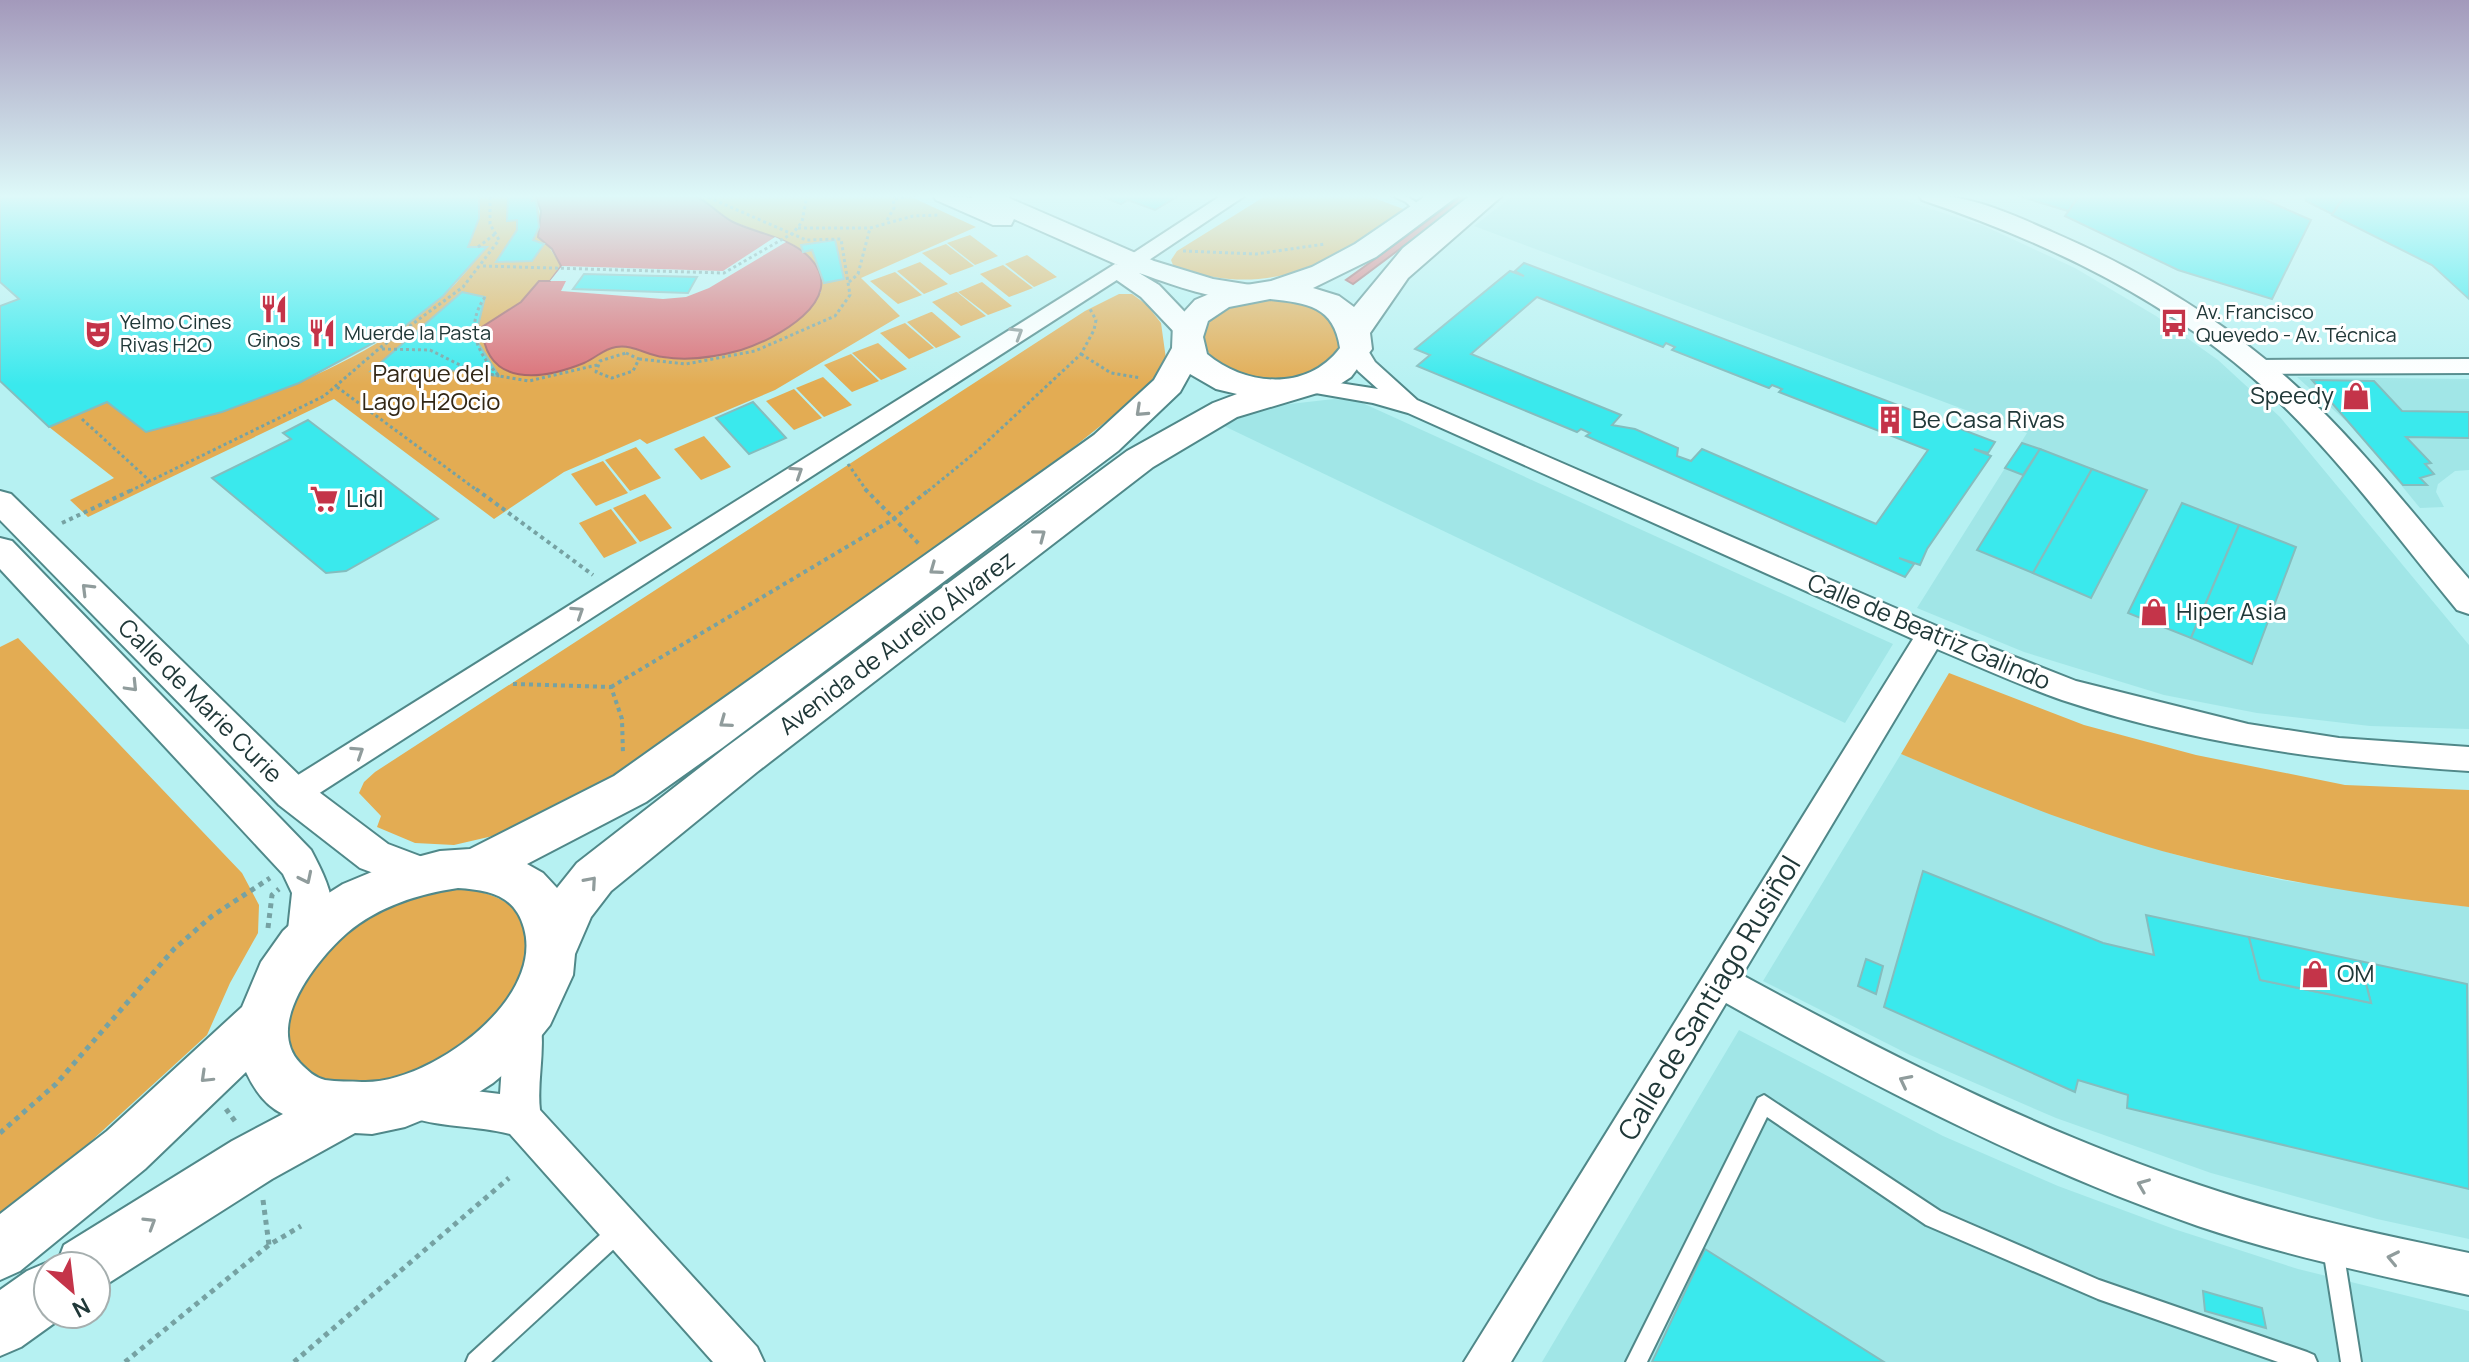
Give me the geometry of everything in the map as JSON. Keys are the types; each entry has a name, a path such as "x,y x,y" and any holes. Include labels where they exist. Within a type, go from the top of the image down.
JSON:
{"main road":[{"path":"1354,259 1316,277 1205,308 1187,339 1196,363 1216,377 1254,388 1296,387 1338,372 1356,340 1372,299 1407,259"},
{"path":"1259,291 1320,299 1346,316 1356,340"},
{"name":"Avenida de Aurelio Álvarez","path":"476,868 630,789 720,727 1106,443 1168,385 1187,339"},
{"name":"Avenida de Aurelio Álvarez","path":"553,949 572,905 594,877 684,803 1140,459 1225,410 1296,387"},
{"path":"476,868 499,872 538,898 550,920 553,949 545,982 523,1021 487,1057 446,1084 403,1102 344,1110 307,1102 280,1083 264,1056 262,1022 273,987 308,939 355,901 419,873 476,868"},
{"path":"0,1251 126,1150 262,1022"},
{"path":"110,1250 252,1160 344,1110"},
{"path":"0,1326 32,1303"}],"street":[{"path":"1102,259 1194,284 1259,291"},
{"path":"1109,259 1124,266 1150,291 1187,339"},
{"path":"293,794 1136,259"},
{"path":"2090,259 2161,297 2258,367 2327,435 2469,602"},
{"name":"Calle de Beatriz Galindo","path":"1356,340 1366,366 1386,387 1417,408"},
{"path":"2258,367 2469,366"},
{"name":"Calle de Beatriz Galindo","path":"1296,387 1376,396 1417,408 1931,635 2070,691 2248,736 2339,750 2469,759"},
{"name":"Calle de Marie Curie","path":"0,501 293,794 361,849 419,873"},
{"name":"Calle de Marie Curie","path":"0,549 297,862 313,893 308,939"},
{"name":"Calle de Santiago Rusiñol","path":"1486,1362 1931,635"},
{"path":"1720,981 1844,1051 1983,1120 2166,1194 2332,1244 2469,1274"},
{"path":"522,1118 518,1086 523,1021"},
{"path":"403,1102 483,1108 522,1118 742,1362"}],"lane":[{"path":"1636,1362 1764,1104 1933,1218 2098,1289 2307,1362"},
{"path":"476,1362 623,1227"},
{"path":"2332,1244 2351,1362"}],"path":[{"path":"62,523 337,387 379,349 418,324 488,259"},
{"path":"483,266 724,273 749,259"},
{"path":"379,349 430,350 470,370 529,381 597,365 619,353 639,359 686,364 755,351 835,316 850,295 844,259"},
{"path":"848,283 855,280 863,259"},
{"path":"485,297 478,305 474,332 477,351 499,376"},
{"path":"507,681 522,686 611,687 892,520 977,451 1081,354 1096,320 1089,308 1081,303"},
{"path":"1081,354 1111,373 1141,378"},
{"path":"597,365 600,375 620,377 637,367 639,359"},
{"path":"337,387 598,579"},
{"path":"82,419 150,481"},
{"path":"839,459 849,464 873,500 929,555"},
{"path":"611,687 619,702 625,729 623,757"},
{"path":"0,1133 56,1084 174,949 212,916 297,862"},
{"path":"294,1362 509,1178"},
{"path":"125,1362 269,1245 301,1226"}],"shaded area":[{"path":"557,259 810,259 820,274 821,289 803,316 788,328 741,350 682,359 616,347 584,363 551,373 534,375 505,370 494,361 486,347 482,327 521,302 539,281 550,281 561,266"},
{"path":"1376,259 1387,259 1353,284 1346,280"},
{"path":"1561,259 2055,259 2075,268 2156,316 2218,360 2280,417 2469,645 2469,729 2370,726 2257,713 2164,695 2024,652 1917,608 2027,433"},
{"path":"2297,377 2469,379 2469,470 2455,471 2438,484 2436,492 2444,507 2420,508 2356,430"},
{"path":"1334,399 1358,401 1893,644 1845,723 1224,426 1263,407"},
{"path":"1901,754 2082,826 2180,856 2281,880 2469,907 2469,1239 2377,1219 2211,1173 2056,1118 1910,1055 1763,981"},
{"path":"1739,1030 1943,1136 2058,1186 2174,1229 2298,1269 2469,1311 2469,1362 1542,1362"}],"green space":[{"name":"Parque del Lago H2Ocio","path":"477,259 556,259 561,266 550,281 539,281 521,302 483,327 494,361 506,370 536,375 570,368 619,346 665,358 687,359 710,357 752,346 790,324 821,292 817,267 810,259 905,259 861,278 900,316 775,390 647,444 640,439 564,472 494,519 334,399 88,517 70,500 114,478 49,427 107,402 146,432 264,396 374,345 441,298"},
{"path":"929,259 965,259 974,266 950,275"},
{"path":"967,259 991,259 975,265"},
{"path":"1018,259 1032,259 1057,277 1034,287 1005,264"},
{"path":"1327,259 1293,273 1242,280 1182,270 1171,260"},
{"path":"920,262 948,284 924,294 897,271"},
{"path":"1003,265 1033,288 1009,297 980,274"},
{"path":"895,272 922,295 898,304 870,281"},
{"path":"982,282 1012,306 988,315 958,292"},
{"path":"957,292 986,316 961,326 932,302"},
{"path":"1119,294 1132,294 1147,305 1161,323 1166,359 1157,375 1128,404 1045,470 622,771 497,835 454,845 415,843 377,827 381,816 359,793 364,782 375,772 1085,311"},
{"path":"1264,299 1303,303 1329,319 1346,341 1331,365 1317,372 1276,380 1248,377 1226,367 1210,354 1203,339 1209,323 1228,309"},
{"path":"932,312 961,337 936,348 907,322"},
{"path":"905,323 934,348 909,359 880,333"},
{"path":"878,343 907,369 881,380 852,353"},
{"path":"851,354 879,381 852,392 824,365"},
{"path":"823,377 852,405 824,417 796,388"},
{"path":"794,389 822,418 794,430 766,401"},
{"path":"704,436 731,467 701,480 674,449"},
{"path":"636,447 661,478 630,491 605,460"},
{"path":"603,461 628,493 596,506 571,474"},
{"path":"645,494 672,528 640,542 613,508"},
{"path":"611,509 637,543 604,558 579,523"},
{"path":"18,638 242,873 259,905 258,933 230,983 207,1035 88,1144 0,1213 0,647"},
{"path":"1949,673 2084,725 2196,755 2345,785 2469,790 2469,907 2324,887 2181,856 2074,823 1901,754"},
{"path":"442,887 480,892 507,903 524,920 530,940 529,963 519,988 503,1014 475,1045 401,1083 332,1082 308,1072 291,1046 288,1031 292,999 305,971 334,939 367,913"}],"pier":[{"path":"742,259 758,259 709,288 686,297 663,299 561,291 566,281 550,281 562,266 723,271"}],"building":[{"path":"0,259 477,259 443,296 405,326 299,383 222,412 146,432 107,402 49,427 0,381 0,306 19,299 0,282"},
{"path":"498,259 534,259 532,261 496,262"},
{"path":"815,259 839,259 844,279 824,283"},
{"path":"2154,259 2292,259 2272,299 2178,270"},
{"path":"2419,259 2469,259 2469,299 2432,265"},
{"name":"Be Casa Rivas","path":"1524,263 1995,442 1988,453 1974,449 1991,456 1927,549 1920,565 1899,558 1914,564 1905,577 1586,436 1590,433 1581,429 1577,432 1417,366 1430,355 1415,349 1510,271 1524,276 1515,271","holes":["1537,297 1663,347 1666,343 1675,347 1672,350 1769,388 1772,385 1782,389 1779,392 1928,450 1876,524 1702,449 1691,461 1677,456 1678,448 1635,429 1612,425 1621,415 1471,354"]},
{"path":"584,274 697,277 688,293 573,289"},
{"path":"462,292 485,297 475,338 499,376 422,367 371,371"},
{"path":"2312,380 2374,381 2402,411 2469,412 2469,438 2406,437 2431,463 2425,464 2434,474 2420,478 2427,485 2403,485"},
{"path":"753,402 786,438 749,454 716,418"},
{"name":"Lidl","path":"308,420 438,519 346,571 326,573 212,478 291,439 283,433"},
{"path":"2022,443 2040,449 2023,475 2005,468"},
{"path":"2040,449 2092,469 2033,573 1977,550"},
{"path":"2092,469 2147,490 2091,598 2033,573"},
{"path":"2182,503 2239,525 2191,638 2128,613"},
{"path":"2239,525 2296,547 2252,664 2191,638"},
{"path":"1923,871 2103,943 2154,955 2146,915 2249,937 2260,980 2371,1003 2360,961 2467,984 2469,1189 2127,1108 2128,1095 2078,1080 2075,1092 1884,1007"},
{"path":"2249,937 2360,961 2371,1003 2260,980"},
{"path":"1866,959 1883,966 1876,994 1858,986"},
{"path":"1705,1249 1884,1362 1652,1362"},
{"path":"2203,1291 2262,1308 2266,1328 2205,1311"}],"place":[{"name":"Ginos","path":"274,309"},
{"name":"Av. Francisco Quevedo - Av. Técnica","path":"2174,323"},
{"name":"Muerde la Pasta","path":"322,333"},
{"name":"Yelmo Cines Rivas H2O","path":"98,334"},
{"name":"Speedy","path":"2356,396"},
{"name":"Be Casa Rivas","path":"1890,420"},
{"name":"Lidl","path":"324,499"},
{"name":"Hiper Asia","path":"2154,612"},
{"name":"OM","path":"2315,974"}]}
